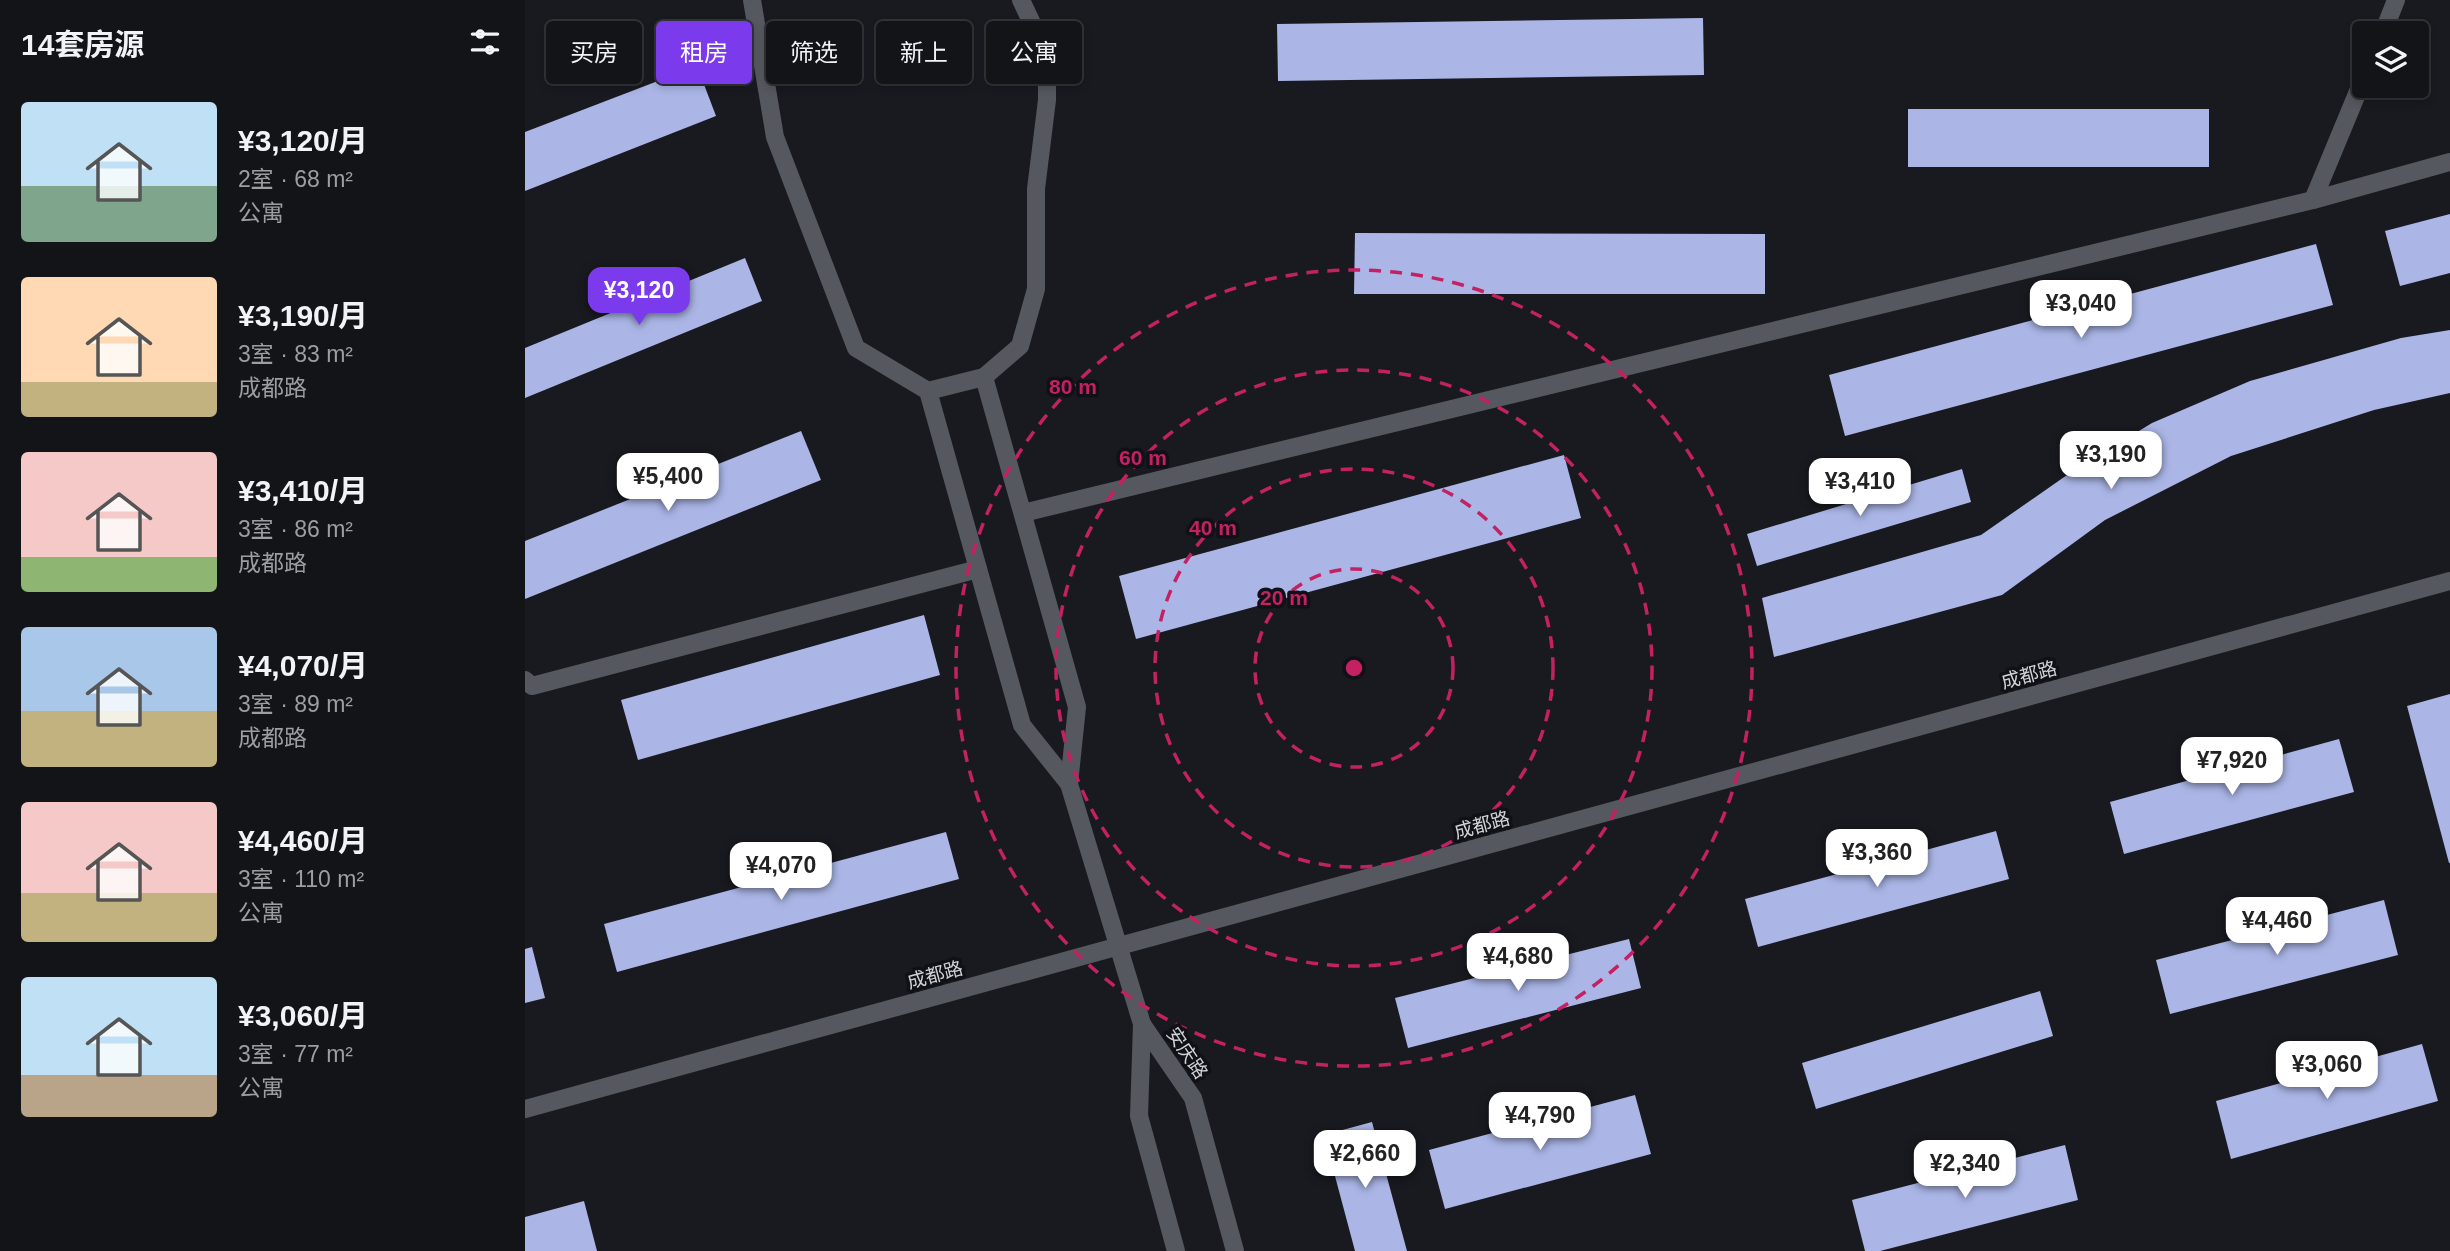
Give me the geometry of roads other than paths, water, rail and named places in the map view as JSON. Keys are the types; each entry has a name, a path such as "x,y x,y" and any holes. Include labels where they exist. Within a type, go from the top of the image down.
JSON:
{"street":[{"path":"752,0 775,137 856,348 928,391 1022,725 1069,784 1142,1024"},
{"path":"928,391 984,377 1020,346 1036,289 1036,189 1047,100 1047,55 1021,0"},
{"path":"2388,21 2396,0"},
{"path":"2313,200 2355,98"},
{"path":"1023,513 2313,200 2450,162"},
{"path":"984,377 1077,707 1069,784"},
{"path":"525,680 532,686 978,569"},
{"name":"成都路","path":"525,1109 2450,581"},
{"name":"安庆路","path":"1142,1024 1139,1116 1176,1251"},
{"name":"安庆路","path":"1142,1024 1192,1098 1235,1251"}]}
